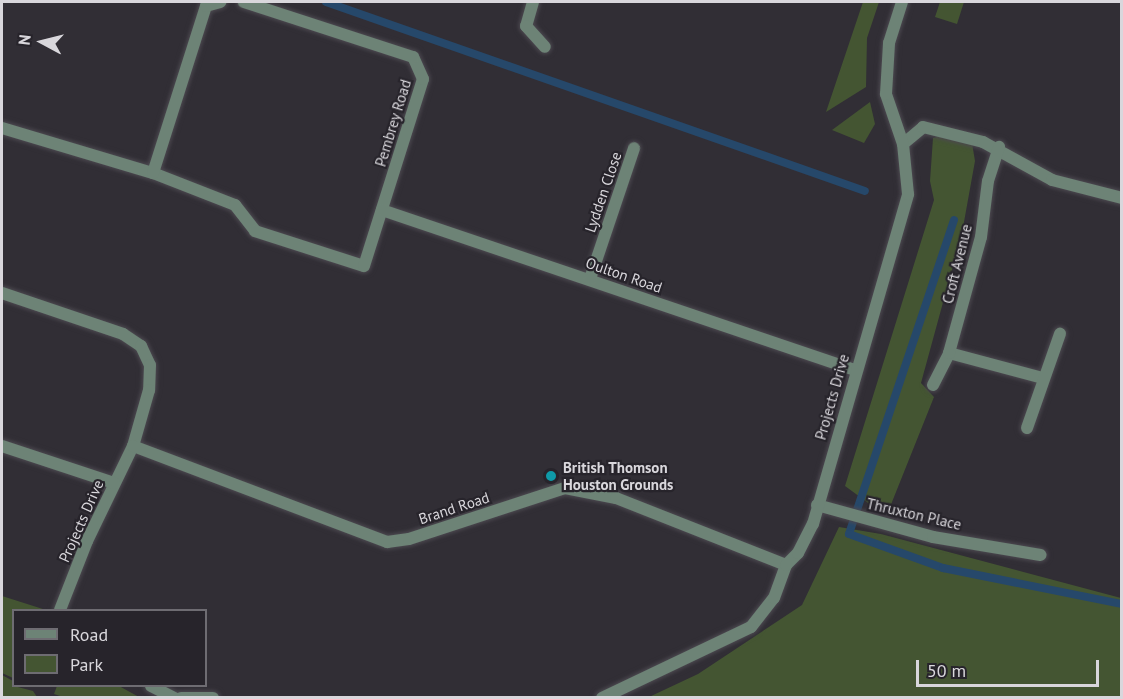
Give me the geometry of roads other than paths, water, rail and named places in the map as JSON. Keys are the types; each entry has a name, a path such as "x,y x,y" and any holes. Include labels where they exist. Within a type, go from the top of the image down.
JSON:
{"street":[{"path":"2,128 153,173 206,6 220,2"},
{"name":"Pembrey Road","path":"153,173 235,205 255,231 364,266 423,79 413,57 244,2"},
{"path":"533,2 526,27 545,47"},
{"name":"Projects Drive","path":"602,698 751,627 774,598 786,565 798,553 813,524 855,370 908,194 903,144 886,94 889,43 902,2"},
{"path":"903,144 923,127 999,147 1052,180 1122,198"},
{"name":"Croft Avenue","path":"933,386 949,353 981,237 988,181 999,147"},
{"name":"Lydden Close","path":"590,279 634,148"},
{"name":"Oulton Road","path":"382,210 855,370"},
{"name":"Projects Drive","path":"2,294 123,334 141,346 150,365 149,390 133,446 114,483 60,609"},
{"path":"1028,428 1043,378 1060,334"},
{"path":"949,353 1043,378"},
{"path":"2,446 114,483"},
{"name":"Brand Road","path":"133,446 387,542 410,539 565,488 616,498 786,565"},
{"name":"Thruxton Place","path":"817,505 933,537 1041,555"},
{"path":"153,687 175,698"},
{"path":"181,698 213,698"}],"waterway":[{"path":"326,2 865,191"},
{"path":"954,220 849,534 943,568 1122,604"}],"place":[{"name":"British Thomson Houston Grounds","path":"551,476"}]}
